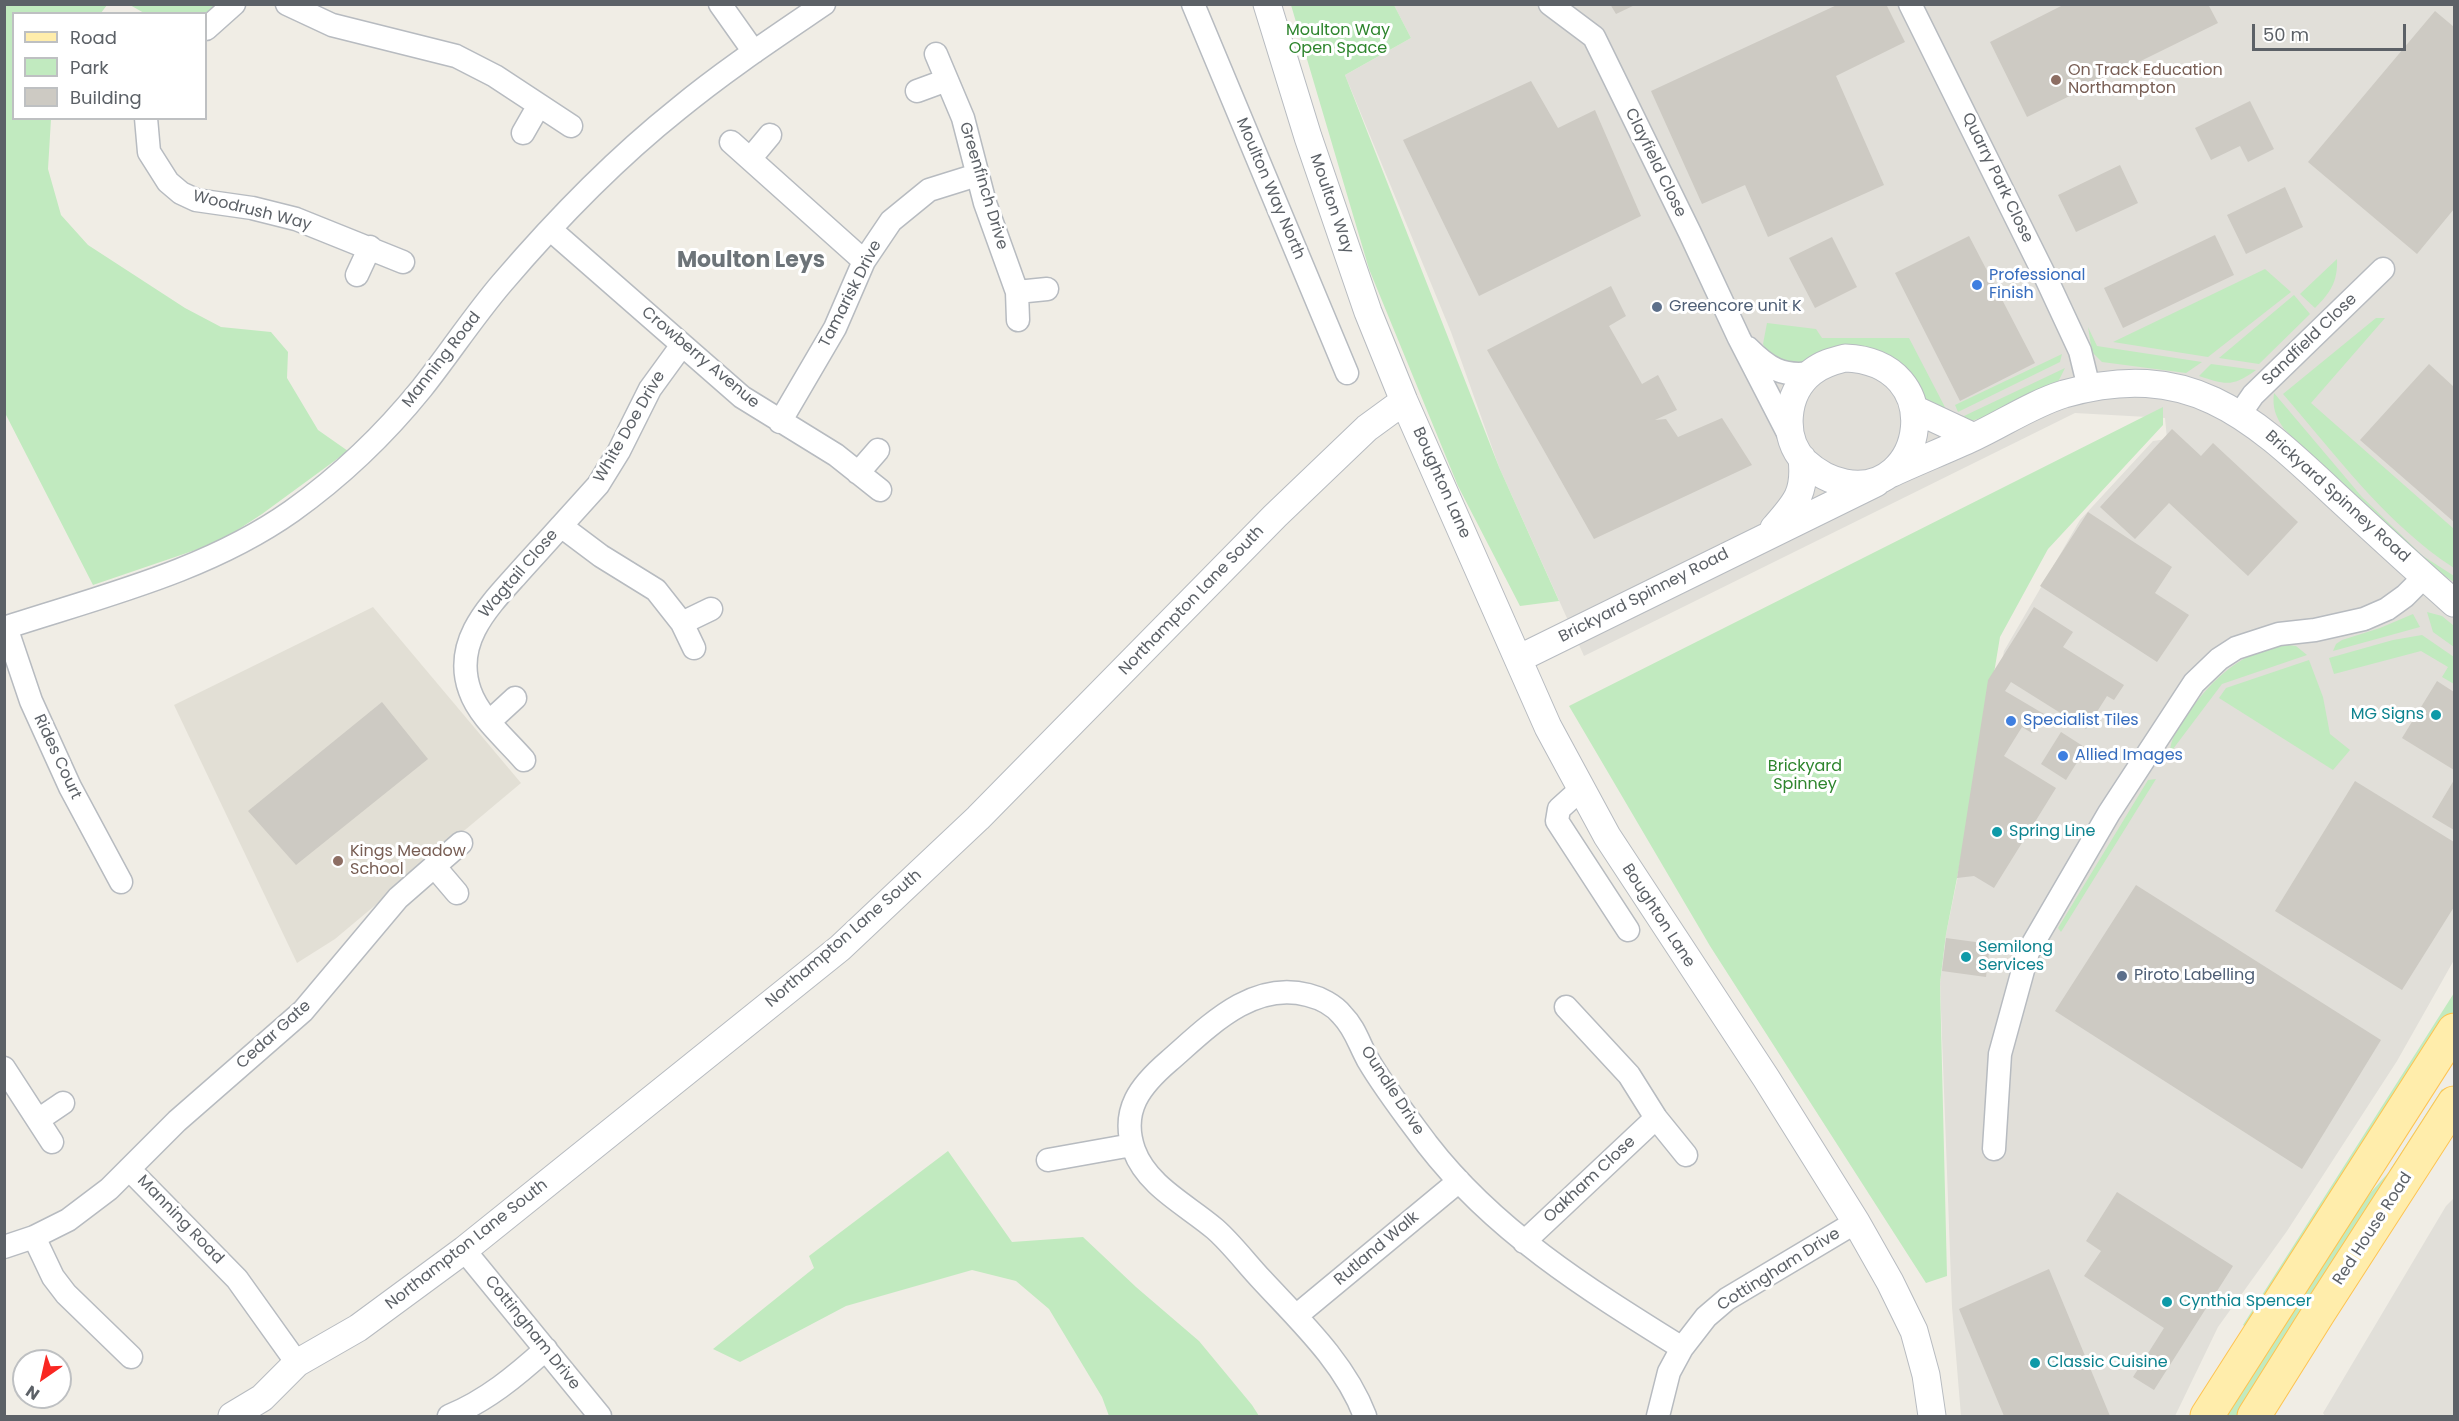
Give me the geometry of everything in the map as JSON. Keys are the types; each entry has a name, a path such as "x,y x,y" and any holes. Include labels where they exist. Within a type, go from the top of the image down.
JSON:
{"main road":[{"path":"2207,1416 2329,1222 2454,1030"},
{"path":"2329,1222 2378,1173 2454,1054"},
{"name":"Red House Road","path":"2254,1416 2454,1103"}],"street":[{"path":"207,28 234,4"},
{"path":"287,4 332,25 456,56 495,76 572,126"},
{"path":"720,4 754,52"},
{"name":"Manning Road","path":"5,628 179,569 224,551 255,534 315,494 345,469 398,417 501,284 612,166 677,109 824,4"},
{"name":"Moulton Way North","path":"1193,4 1347,373"},
{"name":"Moulton Way","path":"1267,4 1308,137 1368,312 1404,400"},
{"name":"Clayfield Close","path":"1550,4 1593,37 1739,338 1797,449"},
{"name":"Quarry Park Close","path":"1910,4 2046,278 2080,351 2089,388"},
{"name":"Greenfinch Drive","path":"936,54 963,118 977,175 1017,292 1018,320"},
{"path":"917,91 947,80"},
{"path":"523,133 539,105"},
{"name":"Woodrush Way","path":"146,120 149,152 168,182 181,193 196,200 252,208 296,219 404,262"},
{"path":"750,159 770,135"},
{"path":"731,142 864,261"},
{"name":"Tamarisk Drive","path":"780,422 835,328 864,261 891,221 929,190 977,175"},
{"name":"Crowberry Avenue","path":"551,230 742,397 836,455 880,490"},
{"path":"357,275 370,247"},
{"name":"Sandfield Close","path":"2240,414 2253,395 2384,269"},
{"path":"1017,292 1047,289"},
{"name":"Clayfield Close","path":"1739,338 1765,364 1795,375 1811,373"},
{"name":"White Doe Drive","path":"561,526 598,484 619,451 650,389 682,345"},
{"path":"1845,358 1864,358 1882,365 1897,376 1908,391 1914,409 1915,427 1911,444 1883,478 1856,486 1835,482 1816,472 1797,449 1789,426 1790,411 1797,391 1811,373 1827,363 1845,358"},
{"name":"Brickyard Spinney Road","path":"1518,659 1770,533 1974,437 2040,403 2089,388 2133,384 2169,386 2194,392 2240,414 2283,446 2454,603"},
{"name":"Boughton Lane","path":"1404,400 1518,659 1580,790 1629,873 1766,1078 1856,1222 1903,1306 1914,1331 1926,1375 1932,1416"},
{"name":"Northampton Lane South","path":"232,1416 262,1398 297,1363 358,1328 464,1250 848,940 978,818 1275,516 1367,428 1404,400"},
{"path":"1914,409 1974,437"},
{"name":"Brickyard Spinney Road","path":"1770,533 1799,495 1804,477 1797,449"},
{"path":"858,473 878,450"},
{"path":"561,526 601,556 656,590 682,623 694,648"},
{"name":"Wagtail Close","path":"524,760 490,721 470,690 466,673 469,639 484,612 561,526"},
{"path":"1994,1149 2000,1054 2028,952 2109,813 2194,683 2219,659 2236,648 2279,634 2315,630 2364,619 2387,609 2405,596 2424,577"},
{"path":"682,623 711,609"},
{"name":"Rides Court","path":"5,628 31,701 65,777 121,882"},
{"path":"490,721 515,698"},
{"path":"1580,790 1559,809 1557,821 1628,930"},
{"name":"Cedar Gate","path":"129,1169 209,1092 303,1011 408,887 461,843"},
{"path":"434,866 457,893"},
{"name":"Oundle Drive","path":"1365,1416 1344,1374 1296,1316 1217,1231 1148,1175 1138,1161 1132,1145 1130,1130 1132,1110 1147,1080 1233,1008 1256,997 1293,992 1323,1000 1341,1012 1355,1031 1367,1059 1429,1146 1459,1181 1495,1217 1524,1242 1590,1290 1682,1348"},
{"path":"1566,1007 1629,1075 1656,1118 1686,1155"},
{"path":"4,1068 52,1142"},
{"path":"38,1120 63,1103"},
{"name":"Oakham Close","path":"1524,1242 1656,1118"},
{"path":"1048,1160 1132,1145"},
{"name":"Manning Road","path":"4,1247 34,1237 68,1220 91,1204 129,1169 237,1279 297,1363"},
{"name":"Rutland Walk","path":"1296,1316 1459,1181"},
{"name":"Cottingham Drive","path":"1658,1416 1669,1372 1682,1348 1706,1317 1726,1299 1856,1222"},
{"path":"34,1237 53,1277 66,1294 131,1357"},
{"name":"Cottingham Drive","path":"464,1250 600,1416"},
{"path":"448,1416 467,1408 511,1380 546,1349"}],"shaded area":[{"path":"1394,5 2454,5 2454,960 2397,1061 2287,1231 2218,1327 2175,1416 1961,1416 1952,1307 1940,983 1946,934 2004,651 2080,520 2153,441 2167,439 2165,418 2075,413 1584,656 1499,467 1451,332 1345,75 1411,38"},
{"name":"Kings Meadow School","path":"373,607 521,783 335,939 297,963 174,705"},
{"path":"2454,1198 2454,1416 2325,1416 2323,1413 2446,1206"}],"green space":[{"path":"5,5 107,5 102,12 12,12 12,120 51,120 48,169 61,215 88,245 185,308 221,327 271,332 288,352 287,378 318,430 348,451 262,514 219,542 93,585 5,413"},
{"path":"130,5 215,5 207,12 142,12"},
{"name":"Moulton Way Open Space","path":"1291,5 1394,5 1411,38 1345,75 1499,467 1559,601 1520,606 1458,486 1369,269"},
{"path":"2337,259 2332,286 2315,308 2300,294"},
{"path":"2265,269 2291,292 2208,357 2113,342"},
{"path":"2294,295 2310,314 2259,364 2219,358"},
{"path":"2376,318 2385,318 2311,403 2454,529 2454,568 2406,531 2384,510 2283,394"},
{"path":"1767,323 1816,329 1822,338 1909,338 1948,413 1930,406 1907,371 1805,369 1772,361 1763,344"},
{"path":"2088,327 2097,346 2202,362 2186,373 2102,362 2092,352"},
{"path":"2062,354 2060,362 1958,412 1955,405"},
{"path":"2211,364 2256,370 2235,382 2223,383 2199,376"},
{"path":"2065,368 2057,384 1992,415 1967,422 1964,416"},
{"path":"2274,393 2362,497 2423,556 2454,576 2454,582 2420,560 2284,429 2275,412"},
{"name":"Brickyard Spinney","path":"2163,407 2163,425 2048,549 2000,637 1976,781 1946,934 1940,983 1947,1276 1926,1283 1710,946 1569,706"},
{"path":"2427,612 2442,616 2454,626 2454,647 2433,632"},
{"path":"2413,614 2420,627 2333,651 2336,644 2342,640"},
{"path":"2422,635 2454,657 2454,684 2442,677 2448,667 2421,651 2334,674 2329,658 2393,640"},
{"path":"2288,645 2296,646 2307,655 2222,684 2170,753 2178,728 2196,702 2218,678 2243,659 2257,652"},
{"path":"2309,660 2323,697 2330,734 2350,750 2333,770 2219,698 2226,688"},
{"path":"2156,779 2061,932 2058,928 2148,780"},
{"path":"2454,993 2454,1011 2247,1328 2243,1325"},
{"path":"2442,1089 2447,1092 2240,1416 2222,1416 2350,1216 2388,1173"},
{"path":"948,1151 1012,1242 1083,1237 1136,1287 1199,1341 1259,1416 1109,1416 1102,1397 1049,1309 1016,1281 972,1270 846,1306 740,1362 713,1349 814,1268 809,1256"}],"building":[{"path":"1610,4 1637,4 1616,14"},
{"path":"1839,4 1886,4 1905,42 1836,76 1884,185 1768,237 1745,185 1702,204 1651,91"},
{"name":"On Track Education Northampton","path":"2065,4 2208,4 2218,23 2027,117 1990,42"},
{"path":"2435,11 2454,27 2454,209 2417,254 2308,162"},
{"path":"1531,81 1558,128 1595,110 1641,216 1479,296 1403,140"},
{"path":"2250,101 2274,149 2248,162 2240,146 2211,160 2195,128"},
{"path":"2120,165 2138,203 2076,232 2058,195"},
{"path":"2285,187 2303,227 2246,254 2227,215"},
{"path":"2215,235 2234,275 2123,328 2104,288"},
{"path":"1969,236 2035,363 1960,401 1895,273"},
{"path":"1832,237 1857,287 1815,308 1789,258"},
{"path":"1611,286 1626,316 1609,326 1642,384 1658,375 1677,410 1655,420 1666,419 1678,437 1722,418 1752,465 1594,539 1487,350"},
{"path":"2429,364 2454,387 2454,522 2360,440"},
{"path":"2172,429 2201,456 2213,443 2298,522 2248,576 2169,503 2135,539 2100,507"},
{"path":"2088,512 2172,567 2155,593 2189,615 2157,662 2040,586"},
{"path":"2034,607 2073,632 2063,647 2124,685 2114,700 2107,696 2086,729 2011,682 2005,691 2044,714 2032,733 2022,727 2004,756 2056,788 1994,888 1974,876 1957,878 1988,680"},
{"name":"MG Signs","path":"2437,681 2454,692 2454,770 2402,738"},
{"name":"Kings Meadow School","path":"382,702 428,759 296,865 248,811"},
{"name":"Allied Images","path":"2061,732 2086,748 2066,780 2041,764"},
{"path":"2454,780 2454,830 2432,817"},
{"path":"2355,781 2454,842 2454,907 2402,990 2275,911"},
{"path":"2136,885 2381,1040 2302,1169 2055,1011"},
{"name":"Semilong Services","path":"1946,938 1990,944 1986,977 1942,971"},
{"name":"Cynthia Spencer","path":"2117,1192 2233,1266 2154,1390 2133,1377 2164,1328 2084,1276 2101,1251 2086,1241"},
{"name":"Classic Cuisine","path":"2049,1269 2110,1416 2004,1416 1959,1309"}],"place":[{"name":"On Track Education Northampton","path":"2056,80"},
{"name":"Professional Finish","path":"1977,285"},
{"name":"Greencore unit K","path":"1657,307"},
{"name":"MG Signs","path":"2436,715"},
{"name":"Specialist Tiles","path":"2011,721"},
{"name":"Allied Images","path":"2063,756"},
{"name":"Spring Line","path":"1997,832"},
{"name":"Kings Meadow School","path":"338,861"},
{"name":"Semilong Services","path":"1966,957"},
{"name":"Piroto Labelling","path":"2122,976"},
{"name":"Cynthia Spencer","path":"2167,1302"},
{"name":"Classic Cuisine","path":"2035,1363"}],"district":[{"name":"Moulton Leys","path":"751,261"}]}
